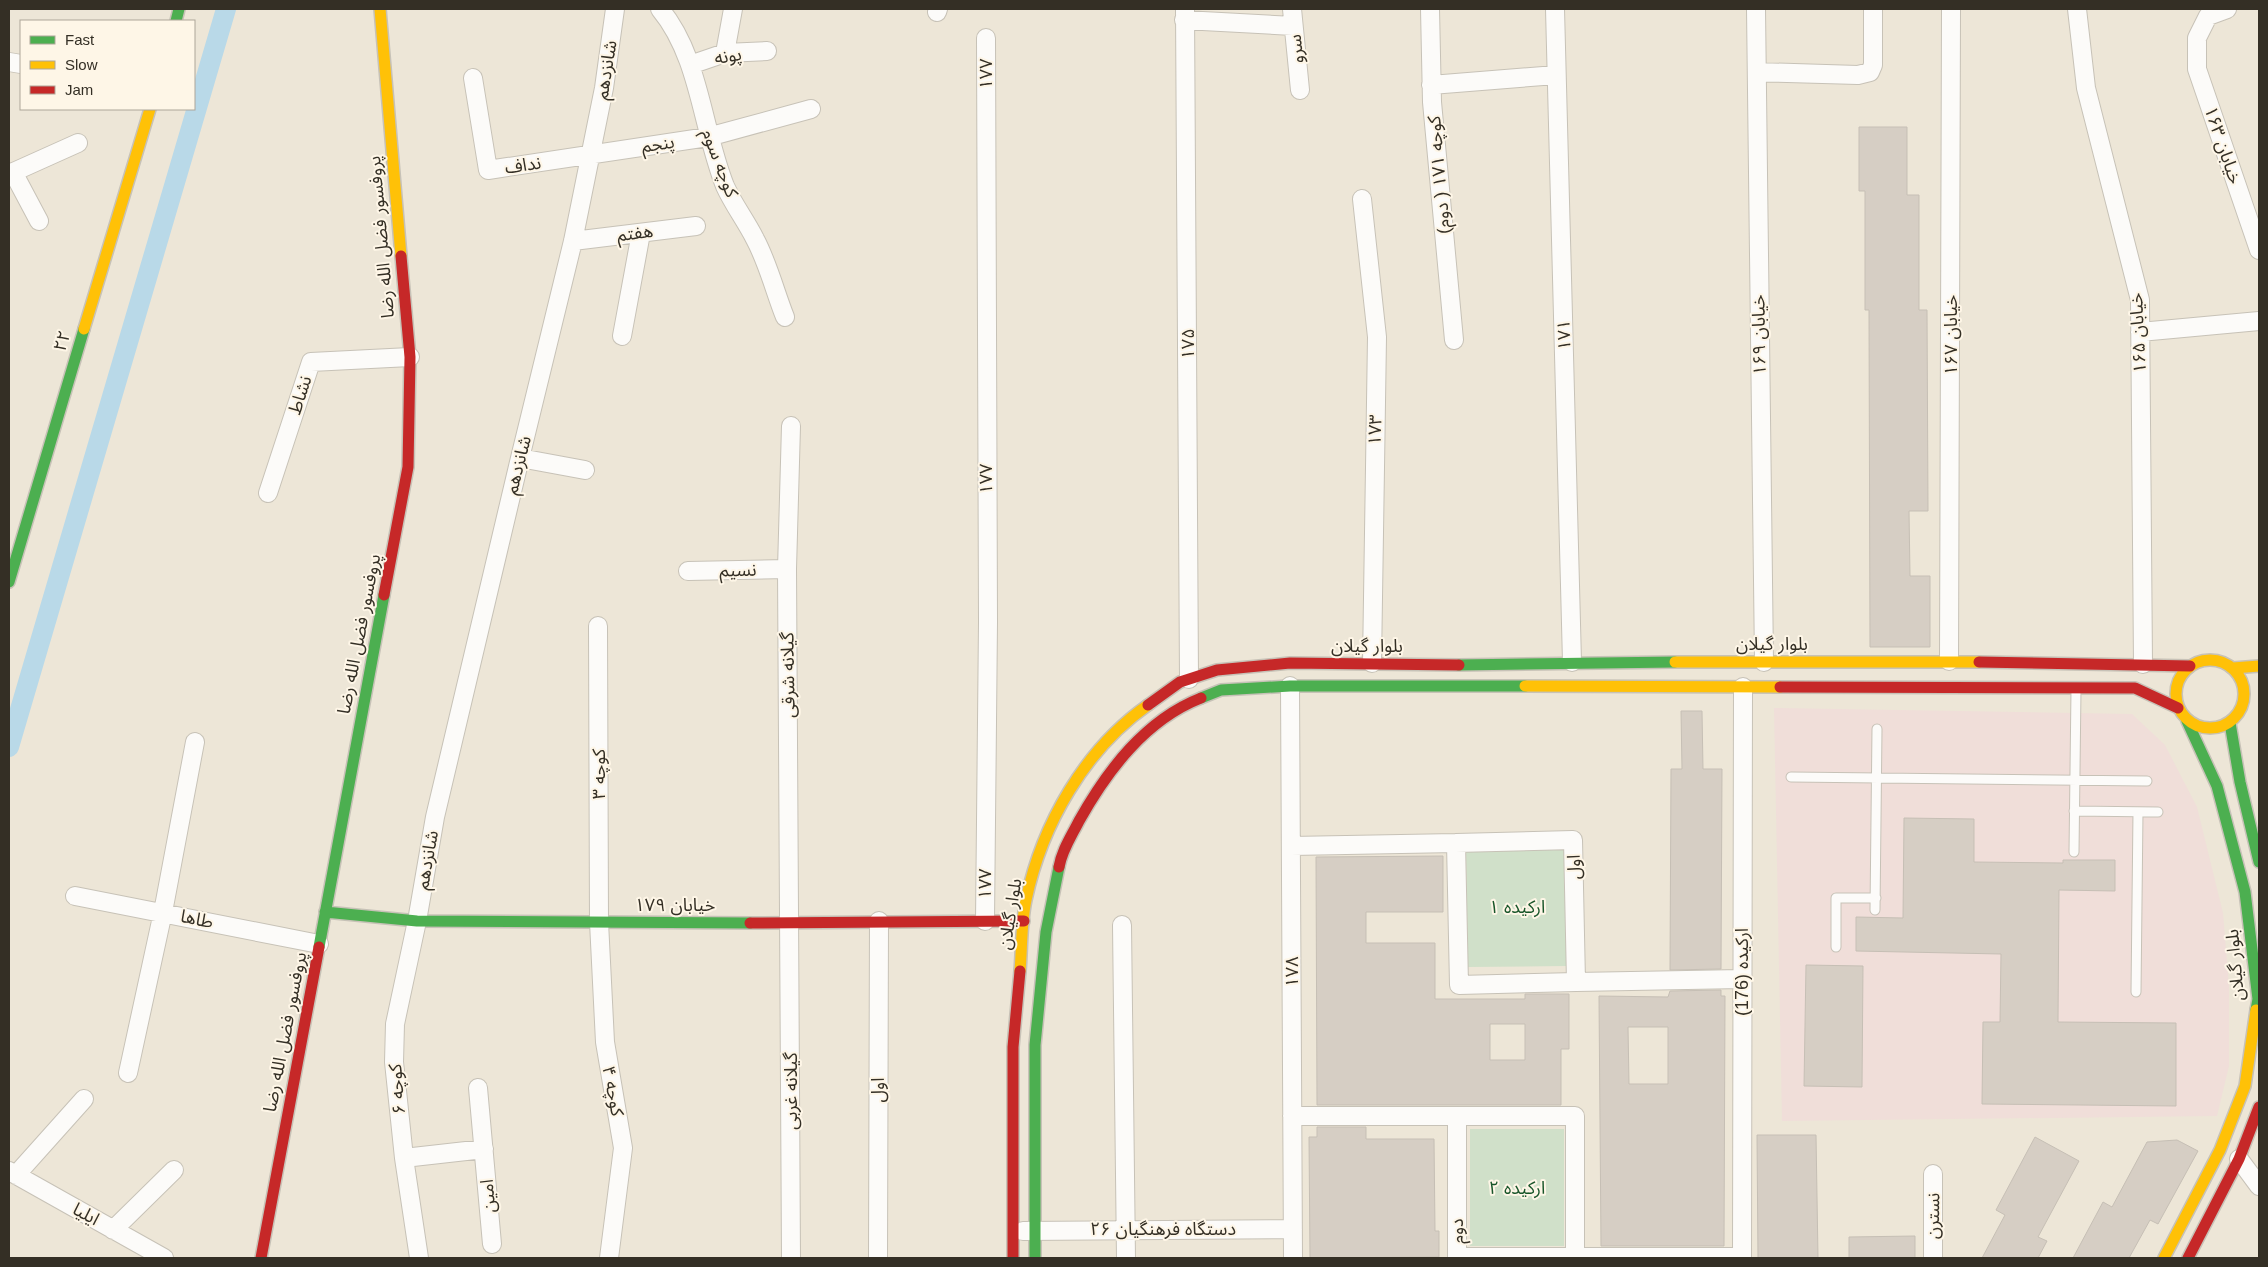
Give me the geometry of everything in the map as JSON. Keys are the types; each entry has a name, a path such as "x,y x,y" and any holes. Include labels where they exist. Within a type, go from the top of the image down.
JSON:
{"main road":[{"name":"پروفسور فضل الله رضا","path":"261,1258 408,467 410,356 380,9"},
{"name":"۲۲","path":"9,582 150,110"},
{"path":"2240,712 2244,696 2242,681 2233,668 2220,661 2204,660 2190,666 2179,678 2175,692 2178,708 2187,721 2200,728 2216,729 2230,723 2240,712 2253,706"},
{"name":"بلوار گیلان","path":"1013,1258 1013,1047 1026,900 1043,844 1077,776 1128,719 1180,682 1216,670 1290,663 1372,662 1483,665 1572,662 1949,661 2190,666"},
{"path":"2233,668 2259,666"},
{"path":"1035,1258 1035,1045 1046,932 1062,852 1097,789 1138,739 1180,706 1221,690 1290,686 2076,687 2135,688 2178,708"},
{"name":"بلوار گیلان","path":"2164,1258 2220,1150 2245,1086 2258,999 2245,892 2217,786 2187,721"},
{"path":"2230,723 2240,782 2259,862"},
{"name":"خیابان ۱۷۹","path":"326,912 417,921 790,923 1024,921"},
{"path":"2188,1258 2239,1159 2259,1107"}],"street":[{"name":"شانزدهم","path":"417,921 435,816 573,242 592,155 615,9"},
{"name":"کوچه سوم","path":"660,9 667,18 690,65 708,137 726,187 756,241 785,317"},
{"path":"725,53 733,9"},
{"name":"کوچه ۱۷۱ ( دوم)","path":"1430,9 1431,85 1454,340"},
{"name":"۱۷۱","path":"1555,9 1572,662"},
{"name":"خیابان ۱۶۹","path":"1756,9 1764,662"},
{"path":"1756,72 1858,75 1870,72 1873,64 1873,9"},
{"name":"خیابان ۱۶۷","path":"1949,661 1951,9"},
{"name":"خیابان ۱۶۵","path":"2077,9 2086,88 2140,300 2143,664"},
{"name":"خیابان ۱۶۳","path":"2228,9 2208,16 2197,38 2197,69 2259,250"},
{"path":"1185,15 1292,17"},
{"name":"۱۷۵","path":"1185,15 1188,238 1189,679"},
{"name":"سرو","path":"1292,17 1300,90"},
{"name":"۱۷۷","path":"985,921 988,622 986,38"},
{"name":"پونه","path":"690,65 725,53 767,51"},
{"path":"1431,85 1556,74"},
{"name":"نداف","path":"473,78 488,170 592,155"},
{"name":"پنجم","path":"592,155 708,137 811,109"},
{"path":"39,221 11,173 78,142"},
{"name":"۱۷۳","path":"1362,198 1377,337 1372,662"},
{"name":"هفتم","path":"573,242 696,226"},
{"path":"622,336 641,232"},
{"path":"2140,332 2259,321"},
{"name":"نشاط","path":"268,492 311,362 410,356"},
{"name":"گیلانه شرقی","path":"790,923 787,569 791,426"},
{"path":"520,458 585,470"},
{"name":"نسیم","path":"688,571 787,569"},
{"name":"کوچه ۳","path":"598,626 600,922"},
{"name":"۱۷۸","path":"1290,686 1293,1258"},
{"name":"ارکیده (176)","path":"1742,1258 1743,687"},
{"path":"128,1073 163,912 195,742"},
{"name":"اول","path":"1291,846 1574,840 1576,982"},
{"path":"1456,843 1458,985 1742,979"},
{"name":"طاها","path":"75,896 319,944"},
{"name":"کوچه ۶","path":"417,921 394,1024 394,1062 404,1158 419,1258"},
{"name":"اول","path":"878,921 878,1258"},
{"name":"کوچه ۴","path":"600,922 605,1042 622,1148 609,1258"},
{"name":"گیلانه غربی","path":"790,923 790,1258"},
{"path":"1122,925 1124,1230 1126,1258"},
{"name":"امین","path":"478,1088 492,1244"},
{"path":"12,1173 84,1099"},
{"path":"1292,1116 1575,1116 1575,1257"},
{"name":"دوم","path":"1457,1116 1457,1257 1742,1258"},
{"path":"404,1158 484,1149"},
{"path":"2239,1159 2259,1186"},
{"path":"114,1230 174,1170"},
{"name":"ایلیا","path":"12,1173 158,1257"},
{"name":"نسترن","path":"1932,1258 1933,1174"},
{"name":"۲۶ دستگاه فرهنگیان","path":"1013,1231 1292,1229"}],"lane":[{"path":"2074,852 2076,687"},
{"path":"1875,910 1877,729"},
{"path":"1791,778 2147,781"},
{"path":"2074,811 2158,812"},
{"path":"2136,992 2138,812"},
{"path":"1836,947 1836,898 1876,898"}],"shaded area":[{"path":"1774,708 2132,714 2165,745 2197,807 2223,913 2229,986 2229,1066 2217,1116 1782,1121"}],"green space":[{"name":"ارکیده ۱","path":"1565,847 1567,966 1468,967 1466,849"},
{"name":"ارکیده ۲","path":"1470,1129 1564,1129 1564,1246 1470,1246"}],"building":[{"path":"1859,127 1907,127 1907,195 1919,195 1919,310 1927,310 1928,511 1909,511 1910,576 1930,576 1930,647 1870,647 1869,310 1865,310 1865,191 1859,191"},
{"path":"1681,711 1702,711 1703,769 1722,769 1721,969 1670,970 1671,769 1682,769"},
{"path":"1904,818 1974,819 1974,862 2063,863 2063,860 2115,860 2115,891 2059,890 2058,1022 2176,1023 2176,1106 1982,1104 1983,1022 2000,1022 2001,954 1856,951 1856,917 1903,918"},
{"path":"1443,856 1443,912 1366,912 1366,943 1435,943 1435,999 1525,999 1525,994 1569,994 1569,1049 1561,1049 1561,1105 1317,1105 1316,857","holes":["1490,1024 1525,1024 1525,1060 1490,1060"]},
{"path":"1806,965 1863,966 1862,1087 1804,1086"},
{"path":"1721,990 1721,996 1725,996 1724,1246 1601,1246 1599,996 1668,997 1670,991","holes":["1628,1027 1668,1027 1668,1084 1629,1084"]},
{"path":"1317,1127 1366,1127 1366,1139 1434,1139 1435,1231 1439,1231 1439,1257 1310,1258 1309,1137 1317,1137"},
{"path":"1757,1135 1816,1135 1818,1258 1758,1258"},
{"path":"2035,1137 2079,1161 2038,1237 2047,1241 2038,1258 1982,1258 2005,1215 1996,1210"},
{"path":"2177,1140 2198,1151 2158,1224 2150,1220 2129,1258 2073,1258 2103,1202 2112,1207 2147,1142"},
{"path":"1915,1236 1915,1258 1849,1258 1849,1237"}],"waterway":[{"path":"9,747 226,9"}],"traffic: fast":[{"path":"176,20 179,9"},
{"path":"9,582 84,329"},
{"path":"319,947 384,595"},
{"path":"1459,665 1675,662"},
{"path":"1201,698 1221,690 1290,686 1525,686"},
{"path":"2187,721 2217,786 2245,892 2258,999 2256,1010"},
{"path":"2230,723 2240,782 2259,862"},
{"path":"1035,1258 1035,1045 1046,932 1059,867"},
{"path":"325,912 417,921 750,923"}],"traffic: slow":[{"path":"380,9 401,256"},
{"path":"84,329 150,110"},
{"path":"2203,660 2217,660 2229,665 2239,675 2244,687 2244,694 2244,701 2239,713 2229,723 2217,728 2203,728 2191,723 2181,713 2176,701 2176,687 2181,675 2191,665 2203,660"},
{"path":"1675,662 1979,662"},
{"path":"2233,668 2259,666"},
{"path":"1525,686 1780,687"},
{"path":"1020,971 1022,927 1026,900 1033,872 1055,817 1069,791 1105,743 1125,723 1148,705"},
{"path":"2164,1258 2220,1150 2245,1086 2256,1010"}],"traffic: jam":[{"path":"384,595 408,467 410,357 401,256"},
{"path":"1979,662 2190,666"},
{"path":"1148,705 1180,682 1217,670 1290,663 1459,665"},
{"path":"1780,687 2135,688 2178,708"},
{"path":"1059,867 1065,849 1079,821 1115,766 1145,733 1162,719 1201,698"},
{"path":"750,923 1024,921"},
{"path":"261,1258 319,947"},
{"path":"1013,1258 1013,1047 1020,971"},
{"path":"2188,1258 2239,1159 2259,1107"}]}
